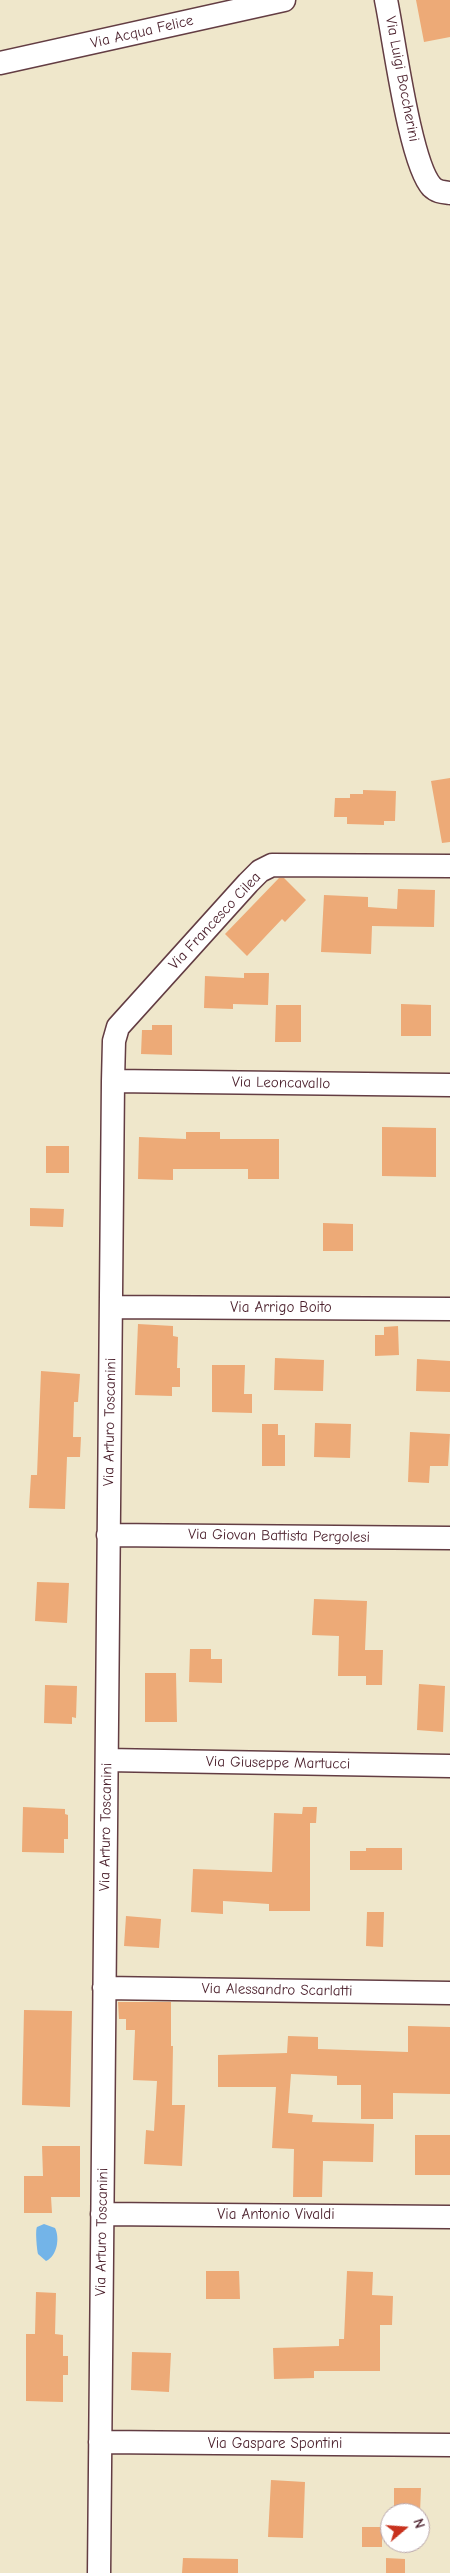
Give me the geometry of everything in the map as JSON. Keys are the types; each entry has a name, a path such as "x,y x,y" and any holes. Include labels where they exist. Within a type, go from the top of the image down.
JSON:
{"street":[{"name":"Via Acqua Felice","path":"6,62 284,0"},
{"name":"Via Luigi Boccherini","path":"386,0 417,158 431,186 440,192 450,193"},
{"name":"Via Francesco Cilea","path":"113,1081 114,1041 118,1027 248,883 265,867 272,865 450,866"},
{"name":"Via Leoncavallo","path":"113,1081 450,1085"},
{"name":"Via Arturo Toscanini","path":"99,2573 113,1081"},
{"name":"Via Arrigo Boito","path":"111,1307 450,1309"},
{"name":"Via Giovan Battista Pergolesi","path":"108,1535 450,1538"},
{"name":"Via Giuseppe Martucci","path":"107,1760 450,1766"},
{"name":"Via Alessandro Scarlatti","path":"104,1988 450,1993"},
{"name":"Via Antonio Vivaldi","path":"102,2214 450,2217"},
{"name":"Via Gaspare Spontini","path":"100,2442 450,2445"}],"water":[{"path":"44,2224 55,2228 57,2237 55,2251 50,2259 46,2261 38,2254 36,2240 37,2227"}],"building":[{"path":"416,0 450,0 450,37 424,42"},
{"path":"450,778 450,842 442,843 431,781"},
{"path":"363,790 396,791 395,821 384,821 384,825 347,824 347,817 334,817 335,798 350,798 350,794 363,794"},
{"path":"279,878 284,878 306,900 285,922 282,919 247,956 225,934"},
{"path":"398,889 435,890 434,927 372,926 371,954 321,952 324,895 368,897 368,907 397,909"},
{"path":"244,973 269,973 268,1005 233,1004 233,1009 204,1008 205,976 244,978"},
{"path":"401,1004 431,1005 431,1036 401,1036"},
{"path":"276,1005 301,1005 301,1042 275,1042"},
{"path":"152,1025 172,1025 172,1055 141,1054 142,1030 152,1030"},
{"path":"382,1127 436,1128 436,1177 382,1176"},
{"path":"186,1132 220,1132 220,1139 279,1139 279,1179 248,1179 248,1169 173,1169 173,1180 138,1179 139,1137 186,1139"},
{"path":"46,1146 69,1146 69,1173 46,1173"},
{"path":"30,1208 64,1209 63,1227 30,1226"},
{"path":"323,1223 353,1224 353,1251 323,1251"},
{"path":"138,1324 173,1326 173,1336 178,1337 177,1368 180,1368 180,1387 172,1387 172,1396 135,1395"},
{"path":"398,1326 399,1355 375,1356 375,1335 384,1335 384,1327"},
{"path":"275,1358 324,1360 323,1391 274,1390"},
{"path":"417,1359 450,1361 450,1392 416,1391"},
{"path":"212,1365 245,1365 244,1394 252,1394 252,1413 212,1412"},
{"path":"41,1371 80,1374 78,1402 74,1402 73,1437 81,1437 80,1457 67,1457 65,1509 29,1508 31,1475 37,1475"},
{"path":"315,1423 351,1424 350,1458 314,1457"},
{"path":"262,1424 278,1424 278,1435 285,1435 285,1466 262,1466"},
{"path":"410,1432 450,1434 448,1466 430,1466 429,1483 408,1482"},
{"path":"37,1582 69,1583 67,1623 35,1621"},
{"path":"314,1599 367,1601 365,1650 383,1650 382,1685 366,1685 366,1676 338,1676 339,1636 312,1635"},
{"path":"190,1649 211,1649 211,1659 222,1659 222,1683 189,1682"},
{"path":"145,1673 176,1673 177,1722 145,1722"},
{"path":"419,1684 445,1686 443,1732 417,1730"},
{"path":"45,1685 77,1686 76,1718 72,1717 72,1724 44,1723"},
{"path":"23,1807 65,1809 65,1814 68,1815 68,1839 64,1839 64,1853 22,1852"},
{"path":"303,1807 317,1807 316,1823 310,1823 310,1911 269,1911 269,1904 223,1901 223,1914 191,1912 193,1869 272,1872 274,1813 302,1814"},
{"path":"366,1848 402,1848 402,1870 350,1870 350,1851 366,1851"},
{"path":"367,1912 384,1912 383,1947 366,1946"},
{"path":"126,1916 161,1919 159,1948 124,1946"},
{"path":"118,2002 171,2002 171,2046 173,2046 172,2105 185,2105 182,2166 144,2164 146,2130 154,2131 157,2081 133,2080 135,2030 126,2030 126,2019 119,2019"},
{"path":"24,2010 72,2011 70,2107 22,2105"},
{"path":"408,2026 450,2027 450,2094 393,2093 393,2119 361,2119 361,2085 337,2085 337,2076 291,2074 288,2113 313,2115 312,2122 374,2124 373,2162 323,2161 322,2197 293,2197 294,2149 272,2148 276,2087 218,2087 218,2055 287,2053 288,2036 318,2037 318,2049 408,2052"},
{"path":"415,2135 450,2135 450,2175 415,2175"},
{"path":"42,2146 80,2146 80,2197 51,2197 52,2213 24,2213 24,2176 43,2176"},
{"path":"206,2271 239,2271 240,2299 206,2299"},
{"path":"347,2271 373,2272 372,2295 393,2296 392,2325 380,2325 380,2371 314,2371 314,2378 274,2379 273,2348 339,2346 339,2339 344,2339"},
{"path":"36,2292 56,2293 55,2334 63,2335 63,2356 68,2356 68,2375 63,2375 63,2402 26,2401 26,2334 35,2334"},
{"path":"132,2352 171,2353 169,2392 131,2390"},
{"path":"271,2480 305,2482 303,2538 268,2537"},
{"path":"394,2488 421,2488 420,2503 394,2503"},
{"path":"362,2527 380,2527 380,2547 362,2547"},
{"path":"183,2558 238,2559 238,2573 182,2573"},
{"path":"386,2558 405,2559 405,2573 386,2573"}]}
